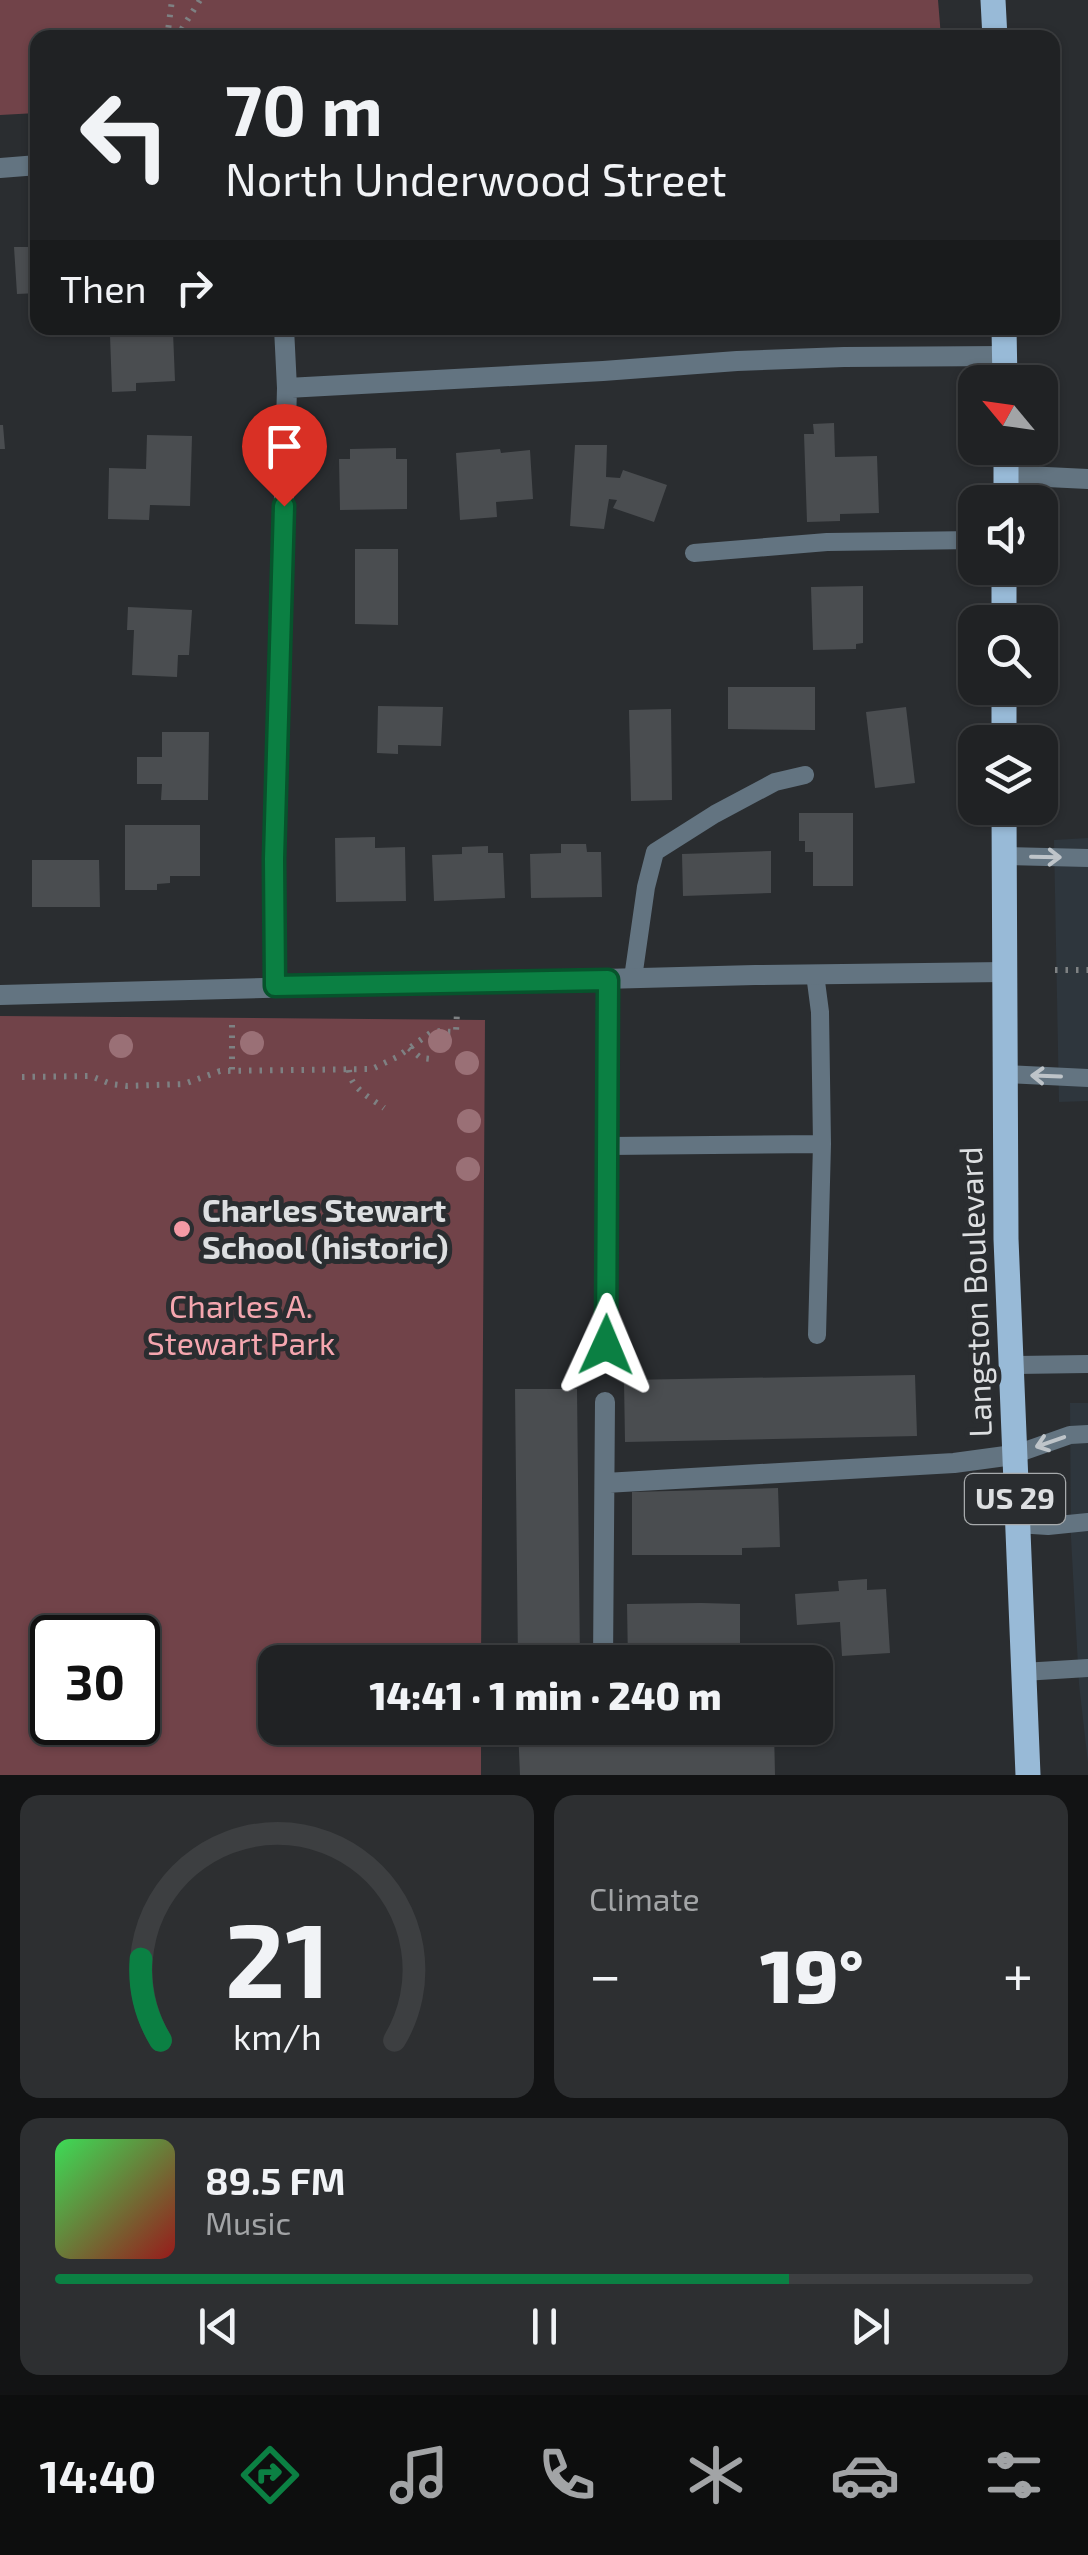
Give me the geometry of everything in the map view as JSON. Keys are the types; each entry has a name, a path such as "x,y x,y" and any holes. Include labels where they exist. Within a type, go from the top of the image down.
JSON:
{"main road":[{"path":"993,0 995,30"},
{"path":"1004,335 1004,365"},
{"path":"1007,465 1007,485"},
{"name":"Langston Boulevard","path":"1004,825 1010,1365 1028,1775"}],"street":[{"path":"0,168 30,166"},
{"path":"275,986 274,859 287,388 284,335"},
{"path":"287,388 738,361 1004,356"},
{"path":"1007,475 1088,479"},
{"path":"0,994 1005,972"},
{"path":"606,1345 608,980"},
{"path":"603,1645 605,1402"},
{"path":"605,1483 954,1463 1013,1455"}],"lane":[{"path":"694,553 827,542 958,540"},
{"path":"633,978 646,887 656,852 774,782 805,776"},
{"path":"1004,856 1088,858"},
{"path":"815,974 820,1012 822,1144 817,1336"},
{"path":"1004,1074 1088,1078"},
{"path":"608,1146 822,1144"},
{"path":"1010,1365 1088,1364"},
{"path":"1013,1455 1070,1435 1088,1434"},
{"path":"1016,1524 1088,1522"},
{"path":"1024,1672 1088,1668"}],"path":[{"path":"166,30 172,0"},
{"path":"181,30 200,0"},
{"path":"1055,970 1088,970"},
{"path":"22,1077 91,1076 120,1086 184,1084 211,1073 232,1071 376,1068 433,1032 456,1032 458,1012"},
{"path":"232,1025 232,1071"},
{"path":"409,1048 421,1058 431,1059"},
{"path":"349,1070 353,1084 384,1108"}],"shaded area":[{"path":"1088,838 1088,1101 1059,1102 1054,840"},
{"path":"1070,1403 1088,1403 1088,1763 1079,1684 1071,1538"}],"green space":[{"path":"0,0 938,0 940,30 30,30 30,113 0,115"},
{"name":"Charles A. Stewart Park","path":"0,1016 485,1020 481,1645 258,1645 258,1745 481,1745 481,1775 0,1775"}],"building":[{"path":"28,231 30,293 17,294 14,247 28,247"},
{"path":"110,335 173,335 175,381 136,383 136,391 112,392"},
{"path":"834,423 835,457 877,456 879,513 840,514 840,521 807,522 804,434 814,434 813,424"},
{"path":"3,425 5,449 0,449"},
{"path":"147,435 192,436 190,506 150,505 149,520 108,519 109,468 146,469"},
{"path":"575,445 607,445 606,477 620,478 623,470 667,485 654,522 613,508 617,500 609,499 604,529 570,526"},
{"path":"396,448 396,459 407,459 407,509 340,510 339,459 350,459 350,449"},
{"path":"500,449 501,453 530,450 533,499 496,502 497,517 460,520 456,453"},
{"path":"355,549 398,549 398,625 355,624"},
{"path":"863,586 863,643 856,644 856,649 813,650 811,587"},
{"path":"128,607 192,610 189,655 178,655 177,677 132,675 134,630 127,630"},
{"path":"728,687 815,687 815,730 728,729"},
{"path":"378,706 443,707 441,746 398,745 398,754 377,753"},
{"path":"906,707 915,783 875,788 866,712"},
{"path":"671,709 672,800 631,801 629,710"},
{"path":"162,732 209,732 208,800 161,800 162,784 137,784 137,757 162,757"},
{"path":"799,813 853,813 853,886 813,886 813,852 805,852 805,841 799,841"},
{"path":"125,825 200,825 200,876 170,876 170,883 157,884 157,890 125,890"},
{"path":"375,837 375,848 405,847 406,901 336,902 335,838"},
{"path":"561,844 586,844 587,852 601,852 602,897 531,898 530,854 561,853"},
{"path":"488,846 488,853 503,853 505,898 434,901 432,855 462,854 462,847"},
{"path":"771,851 771,893 683,896 682,854"},
{"path":"32,860 99,860 100,907 32,907"},
{"path":"915,1375 917,1436 625,1442 624,1380"},
{"path":"515,1389 577,1389 580,1645 518,1645"},
{"path":"778,1488 780,1547 742,1548 742,1555 632,1555 632,1492"},
{"path":"867,1579 867,1590 886,1589 890,1653 842,1656 840,1622 797,1625 795,1594 839,1591 838,1581"},
{"path":"627,1604 740,1604 740,1645 628,1645"},
{"path":"519,1745 774,1745 775,1775 520,1775"}],"place":[{"name":"Charles Stewart School (historic)","path":"182,1229"}],"route":[{"path":"284,506 274,859 275,986 608,980 606,1345"}]}
